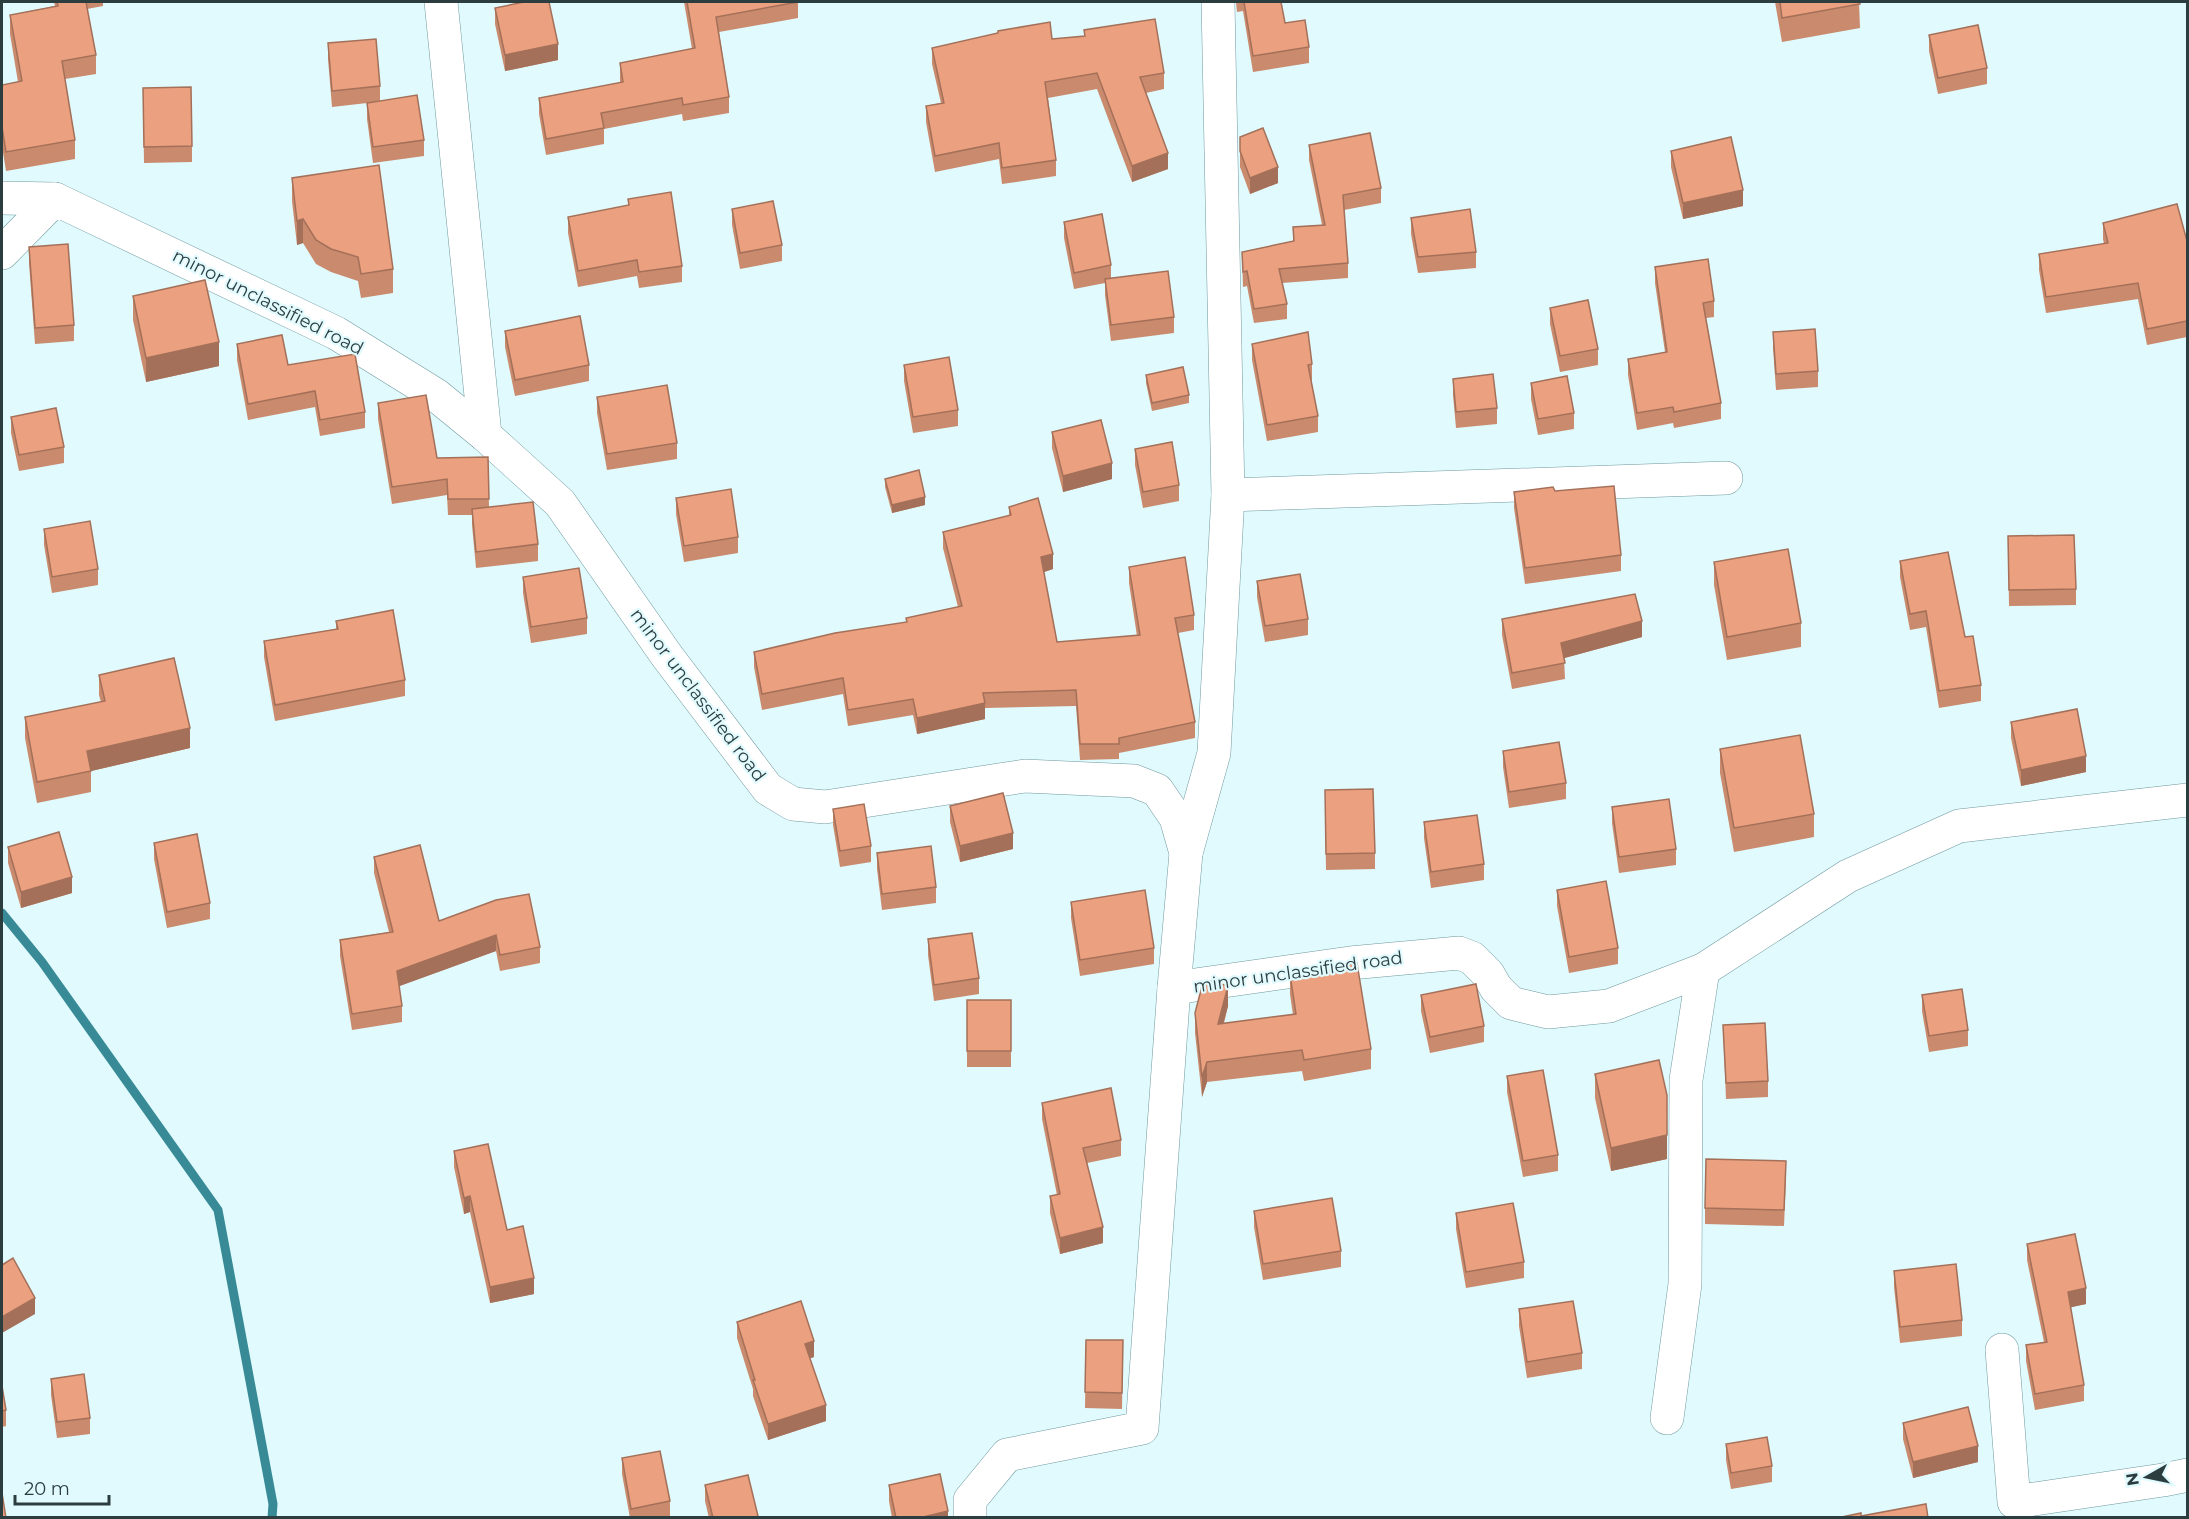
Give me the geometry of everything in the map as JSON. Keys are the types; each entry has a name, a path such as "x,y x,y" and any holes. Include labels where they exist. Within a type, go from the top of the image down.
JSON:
{"street":[{"path":"441,2 485,435"},
{"path":"1186,853 1214,753 1228,495 1218,2"},
{"path":"2,198 55,199"},
{"path":"2,253 55,199"},
{"name":"minor unclassified road","path":"55,199 336,333 436,394 560,503 667,656 768,789 793,804 825,807 1025,776 1134,781 1157,790 1176,818 1186,853 1174,988 1350,963 1459,953 1472,958 1511,1003 1548,1012 1609,1006 1703,970 1848,876 1959,826 2187,800"},
{"path":"1228,495 1726,478"},
{"path":"1667,1418 1685,1284 1686,1080 1703,970"},
{"path":"970,1518 970,1500 1007,1455 1142,1428 1174,988"},
{"path":"2002,1350 2014,1502 2163,1480 2187,1474"}],"building":[{"path":"57,2 86,2 96,55 62,61 75,140 6,152 2,127 2,85 22,81 10,15 58,6"},
{"path":"524,2 549,2 558,44 505,55 495,8"},
{"path":"687,2 798,2 716,17 729,97 683,105 682,98 601,113 604,128 546,139 539,98 623,82 620,63 695,48"},
{"path":"1244,2 1281,2 1285,23 1305,20 1309,47 1253,56"},
{"path":"1780,2 1859,2 1860,4 1782,18"},
{"path":"1155,19 1164,73 1140,77 1168,153 1132,166 1097,73 1045,82 1056,160 1002,168 999,143 935,156 926,106 944,103 932,48 998,33 998,31 1050,22 1052,39 1085,36 1084,30"},
{"path":"1978,25 1987,68 1938,78 1929,35"},
{"path":"376,39 380,86 332,91 328,43"},
{"path":"191,87 192,146 144,147 143,88"},
{"path":"417,95 424,140 373,147 367,103"},
{"path":"1263,128 1278,167 1250,178 1240,151 1240,137"},
{"path":"1370,133 1381,188 1343,195 1348,263 1279,269 1287,304 1254,309 1247,271 1243,272 1242,252 1294,241 1293,227 1325,225 1309,145"},
{"path":"1731,137 1743,190 1683,203 1671,151"},
{"path":"379,165 393,269 361,274 358,257 331,249 316,240 303,219 297,221 292,178"},
{"path":"671,192 682,266 639,272 637,260 578,271 568,217 629,205 628,199"},
{"path":"773,201 782,245 740,253 732,209"},
{"path":"2177,204 2187,241 2187,321 2147,329 2138,283 2046,297 2039,254 2108,243 2103,223"},
{"path":"1470,209 1476,252 1418,257 1411,218"},
{"path":"1102,214 1111,265 1074,273 1064,222"},
{"path":"68,244 74,325 35,328 29,247"},
{"path":"1708,259 1714,301 1703,303 1721,403 1674,412 1673,407 1637,413 1628,359 1667,352 1655,267"},
{"path":"1168,271 1174,317 1111,325 1105,279"},
{"path":"205,280 219,342 146,358 133,296"},
{"path":"1588,300 1598,349 1560,356 1550,308"},
{"path":"580,316 589,365 515,380 505,331"},
{"path":"1815,329 1818,371 1776,374 1773,332"},
{"path":"1308,332 1312,364 1308,365 1318,416 1267,425 1252,344"},
{"path":"282,335 288,365 355,354 365,412 320,420 315,391 248,404 237,344"},
{"path":"949,357 958,410 913,417 904,365"},
{"path":"1183,367 1189,395 1152,403 1146,375"},
{"path":"1493,374 1497,408 1456,412 1453,379"},
{"path":"1567,376 1574,413 1538,419 1531,383"},
{"path":"667,385 677,443 607,454 597,397"},
{"path":"426,395 437,458 488,457 489,499 448,499 447,479 392,487 378,403"},
{"path":"56,408 64,447 19,455 11,417"},
{"path":"1101,420 1112,463 1063,476 1052,432"},
{"path":"1172,442 1179,485 1143,492 1135,449"},
{"path":"919,470 925,497 892,505 885,479"},
{"path":"1614,486 1621,555 1525,568 1514,492 1553,487 1555,491"},
{"path":"731,489 738,537 684,546 676,498"},
{"path":"1038,498 1053,554 1041,557 1057,642 1140,635 1129,567 1185,557 1194,615 1175,618 1195,722 1119,738 1119,744 1080,744 1076,690 983,693 985,703 917,718 913,699 848,710 843,678 762,694 754,652 835,633 907,622 906,618 962,606 943,532 1011,515 1009,507"},
{"path":"533,502 538,544 476,552 472,509"},
{"path":"90,521 98,569 52,577 44,529"},
{"path":"2074,535 2076,589 2009,590 2008,536"},
{"path":"1788,549 1801,623 1727,637 1714,562"},
{"path":"1948,552 1965,637 1973,636 1981,685 1939,691 1926,611 1910,614 1900,561"},
{"path":"579,568 587,618 531,627 523,577"},
{"path":"1300,574 1308,619 1265,626 1257,581"},
{"path":"1635,594 1642,621 1561,643 1565,663 1512,673 1502,619"},
{"path":"393,610 405,680 275,705 264,641 338,629 336,621"},
{"path":"174,658 190,728 87,751 91,771 37,782 25,717 105,701 99,675"},
{"path":"2077,709 2086,756 2021,770 2011,722"},
{"path":"1800,735 1814,814 1734,828 1720,749"},
{"path":"1559,742 1566,783 1509,792 1503,751"},
{"path":"1373,789 1375,853 1326,854 1325,790"},
{"path":"1003,793 1013,833 960,846 950,806"},
{"path":"1669,799 1676,849 1619,857 1612,807"},
{"path":"864,804 871,846 840,851 833,809"},
{"path":"1477,815 1484,864 1431,872 1424,822"},
{"path":"59,832 72,877 21,892 8,847"},
{"path":"197,834 210,903 167,912 154,843"},
{"path":"420,845 439,921 496,900 529,894 540,947 500,955 496,935 397,971 402,1006 352,1014 340,940 393,932 374,857"},
{"path":"931,846 936,887 882,894 877,853"},
{"path":"1606,881 1618,948 1569,957 1557,890"},
{"path":"1145,890 1154,948 1080,960 1071,902"},
{"path":"972,933 979,978 934,985 928,939"},
{"path":"1357,963 1371,1049 1304,1060 1302,1050 1207,1062 1202,1077 1195,1013 1203,982 1212,981 1228,986 1218,1024 1296,1014 1290,974"},
{"path":"1476,984 1484,1026 1430,1037 1421,995"},
{"path":"1962,989 1968,1030 1929,1036 1922,995"},
{"path":"967,1000 1011,1000 1011,1051 967,1051"},
{"path":"1765,1023 1768,1081 1726,1083 1723,1025"},
{"path":"1659,1060 1667,1095 1667,1135 1611,1148 1595,1074"},
{"path":"1543,1070 1558,1155 1523,1161 1507,1076"},
{"path":"1111,1088 1121,1140 1083,1148 1103,1227 1060,1238 1050,1196 1060,1194 1042,1103"},
{"path":"488,1144 507,1230 523,1226 534,1278 490,1287 470,1196 464,1198 454,1151"},
{"path":"1706,1159 1786,1161 1784,1210 1705,1208"},
{"path":"1332,1198 1341,1251 1263,1264 1254,1211"},
{"path":"1513,1203 1524,1262 1466,1272 1456,1213"},
{"path":"2075,1234 2086,1288 2068,1292 2084,1385 2035,1394 2026,1345 2047,1342 2027,1244"},
{"path":"13,1258 35,1298 2,1317 2,1265"},
{"path":"1956,1264 1962,1320 1900,1327 1894,1271"},
{"path":"801,1301 814,1341 805,1344 826,1405 768,1424 737,1322"},
{"path":"1573,1301 1582,1353 1527,1362 1519,1309"},
{"path":"1086,1340 1123,1340 1122,1393 1085,1392"},
{"path":"84,1374 90,1418 57,1422 51,1379"},
{"path":"2,1386 6,1410 2,1411"},
{"path":"1968,1407 1978,1446 1913,1462 1903,1423"},
{"path":"1767,1437 1772,1466 1731,1473 1726,1444"},
{"path":"660,1451 670,1501 631,1509 622,1458"},
{"path":"940,1474 948,1511 919,1518 896,1518 889,1485"},
{"path":"748,1475 758,1516 713,1518 705,1485"},
{"path":"2,1493 6,1518 2,1518"},
{"path":"1926,1504 1928,1518 1837,1518 1861,1513 1861,1516"}],"waterway":[{"path":"2,913 42,962 218,1210 273,1504 272,1518"}]}
